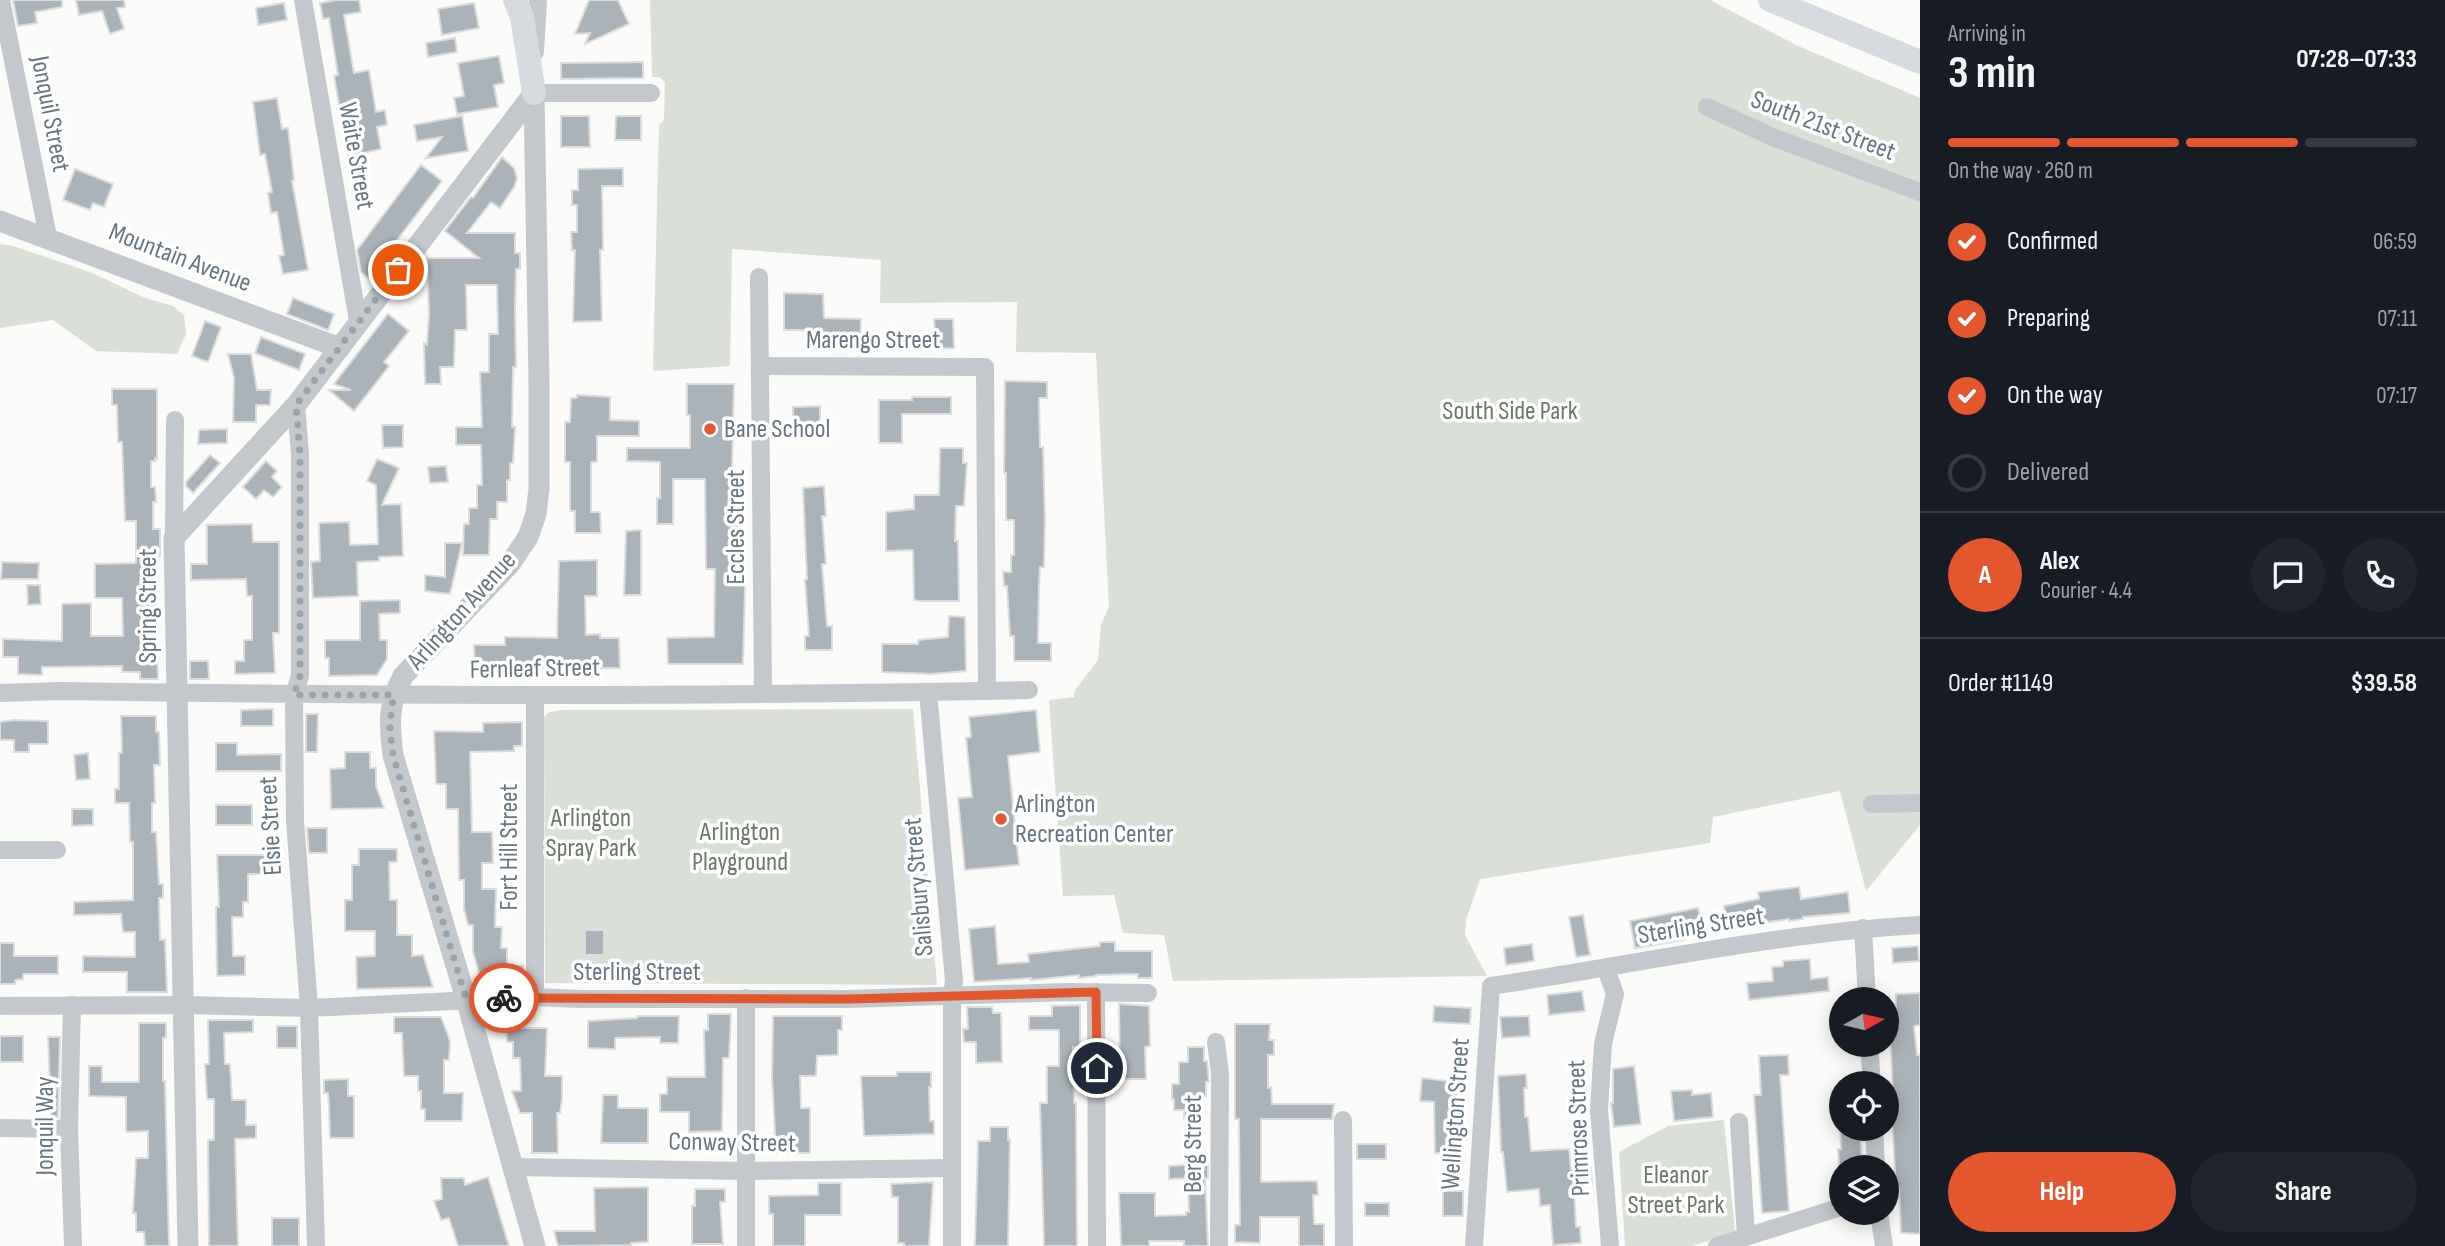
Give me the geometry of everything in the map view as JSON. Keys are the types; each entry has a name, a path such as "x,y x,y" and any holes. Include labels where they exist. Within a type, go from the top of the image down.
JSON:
{"main road":[{"name":"Arlington Avenue","path":"515,0 522,17 534,93"},
{"path":"1770,0 1920,62"}],"street":[{"name":"Jonquil Street","path":"1,0 48,237"},
{"name":"Waite Street","path":"303,0 358,321"},
{"path":"538,0 534,93 651,93"},
{"name":"Spring Street","path":"188,1246 174,538 296,405 534,93"},
{"name":"Arlington Avenue","path":"534,93 539,410 539,489 536,514 527,537 510,564 403,676 393,695 390,729 393,755 466,999 535,1246"},
{"name":"South 21st Street","path":"1707,107 1775,138 1920,192"},
{"name":"Mountain Avenue","path":"0,221 340,348"},
{"name":"Eccles Street","path":"759,277 763,693"},
{"name":"Marengo Street","path":"761,366 985,368 987,691"},
{"name":"Elsie Street","path":"296,405 300,454 300,676 294,695 295,820 309,1008 316,1246"},
{"path":"174,538 175,420"},
{"name":"Fernleaf Street","path":"0,693 536,696 1029,690"},
{"name":"Salisbury Street","path":"928,692 954,981 952,1246"},
{"name":"Fort Hill Street","path":"536,696 536,997"},
{"path":"1872,804 1920,803"},
{"path":"0,850 57,850"},
{"name":"Sterling Street","path":"1491,986 1606,969 1737,945 1863,928 1920,925"},
{"path":"1863,928 1866,987"},
{"name":"Primrose Street","path":"1606,969 1615,994 1603,1044 1599,1110 1610,1246"},
{"name":"Wellington Street","path":"1474,1246 1491,986"},
{"path":"1096,992 1097,1246"},
{"name":"Sterling Street","path":"0,1006 185,1005 309,1008 536,997 746,998 1148,993"},
{"path":"746,998 746,1246"},
{"name":"Jonquil Way","path":"72,1005 69,1129 73,1246"},
{"name":"Berg Street","path":"1216,1041 1220,1074 1219,1246"},
{"path":"1343,1120 1344,1246"},
{"path":"1739,1122 1746,1237"},
{"path":"0,1128 69,1129"},
{"name":"Conway Street","path":"511,1167 747,1171 951,1168"},
{"path":"1717,1246 1829,1211"},
{"path":"1881,1225 1884,1246"}],"green space":[{"name":"South Side Park","path":"650,0 1710,0 1796,45 1920,98 1920,825 1866,891 1840,791 1713,817 1710,843 1480,879 1466,920 1465,935 1487,976 1173,981 1164,935 1123,933 1114,895 1063,896 1049,700 1074,697 1075,690 1098,660 1101,625 1109,607 1096,353 1016,352 1017,302 880,303 881,260 732,249 730,366 653,371 659,125 664,120 665,82 659,77 652,77"},
{"path":"0,244 90,272 143,297 173,306 184,315 186,334 177,354 96,351 53,320 0,328"},
{"name":"Arlington Playground","path":"913,709 937,985 545,983 544,717 549,712"},
{"name":"Eleanor Street Park","path":"1724,1120 1735,1233 1691,1246 1625,1246 1619,1152 1668,1126"}],"building":[{"path":"13,0 62,0 62,7 35,12 37,23 18,26"},
{"path":"76,0 124,0 125,7 117,8 124,29 110,34 102,11 79,15"},
{"path":"359,0 361,12 344,15 354,73 369,70 376,112 385,110 387,125 377,127 381,149 363,153 364,164 351,165 348,155 334,76 338,75 329,18 323,19 320,3"},
{"path":"589,0 618,0 629,24 585,44 590,33 575,34"},
{"path":"284,3 287,20 258,25 256,8"},
{"path":"474,3 479,28 442,35 438,9"},
{"path":"455,38 457,52 428,57 426,43"},
{"path":"499,56 504,83 494,85 498,107 457,114 454,98 464,96 458,63"},
{"path":"643,62 643,78 561,79 561,63"},
{"path":"277,98 282,129 288,128 292,181 308,270 283,274 279,256 284,255 277,212 271,213 268,193 272,192 265,154 260,155 253,102"},
{"path":"462,116 468,151 426,158 442,137 417,141 414,125"},
{"path":"561,116 589,116 590,147 561,147"},
{"path":"616,116 641,116 641,140 615,140"},
{"path":"502,157 514,168 517,178 514,187 500,208 491,202 467,233 515,233 515,253 520,253 520,269 516,269 513,463 510,463 510,480 507,480 507,502 497,502 497,519 490,519 489,555 463,555 464,524 469,524 469,508 477,508 477,485 482,485 481,445 456,445 456,427 482,427 480,372 489,372 489,334 498,334 497,285 466,285 467,330 455,330 454,367 440,367 441,384 425,384 424,343 427,345 429,313 427,258 479,258 445,231"},
{"path":"421,165 442,181 368,278 361,272 357,250"},
{"path":"623,168 623,186 602,186 602,321 573,322 575,250 572,250 571,232 577,232 577,205 572,205 572,190 578,190 578,169"},
{"path":"75,169 113,184 104,207 93,203 90,210 63,200"},
{"path":"784,293 823,294 824,318 861,319 860,347 805,347 805,330 784,330"},
{"path":"293,298 334,314 328,330 287,314"},
{"path":"388,314 409,331 384,362 389,366 354,411 329,390 351,390 334,384"},
{"path":"934,319 953,319 954,348 917,349 917,334 935,334"},
{"path":"205,321 221,327 208,362 192,356"},
{"path":"261,337 305,354 299,370 255,353"},
{"path":"228,354 251,354 257,390 271,390 270,405 256,405 256,422 233,422 234,378"},
{"path":"1005,381 1047,382 1047,398 1039,398 1045,520 1044,567 1040,567 1038,643 1051,643 1051,661 1014,661 1014,636 1010,636 1007,586 1004,586 1003,572 1011,572 1011,555 1014,555 1014,520 1006,520"},
{"path":"687,384 734,384 732,468 733,496 740,496 740,526 743,526 743,664 668,664 667,638 714,637 715,569 706,569 705,479 673,479 673,524 657,524 660,462 627,461 627,448 690,448"},
{"path":"112,389 157,389 157,459 151,461 151,487 155,487 156,502 153,502 153,529 160,529 160,556 157,556 155,578 158,679 140,679 140,672 122,672 122,666 42,667 42,675 18,674 18,657 3,657 3,639 62,641 62,604 91,603 91,636 123,636 122,598 95,598 95,564 136,563 136,521 125,521 122,442 118,442 117,405 112,405"},
{"path":"577,395 610,397 610,420 639,421 639,436 597,436 597,462 591,462 591,512 600,512 601,533 575,533 575,511 570,511 570,462 565,462 565,422 570,422 571,398 577,398"},
{"path":"912,397 951,397 951,414 902,414 902,443 879,443 879,400 912,400"},
{"path":"820,406 820,427 793,427 793,407"},
{"path":"382,425 403,425 403,447 383,448"},
{"path":"227,429 227,443 198,444 199,430"},
{"path":"940,448 963,448 963,463 967,463 964,506 956,506 955,541 958,541 959,601 919,601 914,600 913,550 886,551 886,512 914,509 914,495 939,495"},
{"path":"210,455 220,463 193,493 186,486 186,482"},
{"path":"377,459 399,468 382,505 401,504 403,556 379,557 379,561 357,562 358,596 313,598 311,562 320,561 319,523 349,522 350,545 378,544 376,485 367,481"},
{"path":"266,461 277,471 272,477 282,487 273,497 264,490 256,499 243,487"},
{"path":"446,466 448,482 430,483 428,467"},
{"path":"824,486 826,516 822,516 826,564 822,564 827,626 832,626 832,650 805,650 805,636 809,636 803,488"},
{"path":"252,524 253,542 279,542 279,633 273,633 275,673 235,674 235,661 244,661 244,640 252,640 252,596 247,596 246,579 191,580 191,564 207,564 207,525"},
{"path":"641,530 641,595 624,595 626,531"},
{"path":"445,543 462,543 450,594 425,591 425,575 445,577"},
{"path":"597,560 597,596 585,596 586,635 600,634 600,638 619,638 620,668 475,667 474,645 505,645 505,637 557,638 559,561"},
{"path":"2,562 39,563 38,579 1,579"},
{"path":"27,585 40,585 41,604 28,605"},
{"path":"400,600 400,613 379,614 380,640 387,640 387,659 377,675 329,676 325,640 360,640 360,601"},
{"path":"949,616 965,617 966,671 931,674 882,672 882,644 918,644 918,640 948,637"},
{"path":"190,661 208,661 209,679 190,679"},
{"path":"273,709 273,726 241,726 241,710"},
{"path":"1036,710 1040,752 1008,756 1019,865 965,870 958,798 972,797 966,738 971,737 969,717"},
{"path":"306,714 318,714 317,752 306,752"},
{"path":"121,716 156,716 156,732 159,732 160,765 154,765 155,803 152,803 152,832 156,832 159,884 163,884 163,898 159,898 160,940 165,940 167,992 127,992 127,972 83,972 83,956 135,957 135,932 123,932 121,914 74,915 74,902 133,900 133,842 130,842 129,803 115,803 115,789 119,789 119,753 122,753"},
{"path":"48,721 48,744 29,744 29,752 14,752 14,740 0,740 0,722"},
{"path":"522,722 522,746 514,746 514,751 470,752 472,832 492,832 493,863 482,863 482,889 496,889 495,927 502,927 501,948 507,948 507,966 523,966 522,983 482,983 473,952 473,925 468,925 464,909 464,880 459,880 458,809 446,809 446,784 436,784 434,731 483,732 483,723"},
{"path":"216,743 237,743 237,755 281,754 281,771 216,771"},
{"path":"345,752 370,752 370,768 376,768 376,786 384,808 331,809 330,769 345,768"},
{"path":"88,753 90,779 76,780 74,755"},
{"path":"216,805 252,805 252,825 216,825"},
{"path":"72,809 93,809 93,825 72,826"},
{"path":"307,828 327,828 327,853 309,853"},
{"path":"359,849 397,849 397,862 389,862 390,900 397,900 397,935 412,935 412,956 423,955 433,987 357,989 356,957 375,956 375,931 345,931 345,900 352,900 352,865 359,865"},
{"path":"217,855 280,855 280,874 248,874 248,902 243,902 243,917 232,917 233,956 245,956 245,975 217,976"},
{"path":"1799,887 1801,899 1848,892 1850,913 1803,917 1729,930 1724,906 1759,899 1758,892"},
{"path":"1698,908 1703,933 1683,937 1684,940 1635,948 1630,921"},
{"path":"1583,915 1590,955 1576,957 1569,917"},
{"path":"995,926 998,964 1029,962 1028,954 1115,942 1115,951 1152,951 1152,978 1138,978 1138,974 1079,978 1079,975 974,982 969,929"},
{"path":"585,930 604,930 604,955 585,955"},
{"path":"0,943 14,943 14,956 58,956 58,974 23,974 23,979 15,980 15,984 0,984"},
{"path":"1532,944 1534,961 1506,965 1504,948"},
{"path":"1918,946 1919,961 1893,963 1892,948"},
{"path":"1810,959 1811,979 1828,977 1829,991 1749,1000 1747,983 1773,981 1772,967 1783,966 1783,961"},
{"path":"1582,991 1585,1011 1549,1015 1547,995"},
{"path":"1920,993 1920,1025 1914,1026 1917,1055 1920,1055 1920,1234 1901,1233 1899,1155 1894,1155 1893,1141 1899,1141 1899,1071 1892,1071 1891,1057 1899,1057 1899,994"},
{"path":"1119,1004 1149,1006 1150,1046 1145,1047 1146,1079 1118,1079"},
{"path":"1080,1005 1080,1047 1073,1047 1077,1246 1044,1246 1040,1103 1047,1103 1047,1066 1059,1066 1059,1030 1029,1030 1029,1016 1052,1016 1052,1006"},
{"path":"1434,1006 1471,1008 1470,1024 1433,1022"},
{"path":"967,1007 992,1007 993,1013 1001,1013 1002,1062 976,1063 976,1042 964,1042 963,1029 968,1029"},
{"path":"708,1014 731,1014 729,1058 723,1058 722,1131 689,1132 689,1112 660,1112 660,1094 667,1094 667,1077 705,1077 704,1030 708,1030"},
{"path":"637,1016 679,1016 678,1043 660,1043 660,1037 615,1038 615,1049 588,1048 588,1021"},
{"path":"773,1016 842,1016 842,1030 838,1030 838,1055 817,1056 816,1076 800,1076 801,1108 810,1108 810,1153 776,1153 772,1076"},
{"path":"1529,1016 1530,1036 1502,1038 1500,1017"},
{"path":"394,1017 441,1017 450,1041 449,1060 444,1060 444,1093 463,1093 462,1121 425,1121 425,1109 421,1109 421,1091 418,1091 418,1076 404,1076 402,1033 394,1033"},
{"path":"208,1020 253,1020 253,1032 224,1033 225,1064 230,1064 232,1100 246,1100 246,1125 256,1125 256,1138 235,1139 238,1246 209,1246 208,1140 214,1140 214,1099 207,1099 205,1064 209,1064"},
{"path":"139,1023 166,1023 166,1038 163,1038 163,1081 169,1246 145,1246 144,1232 136,1232 136,1213 133,1213 136,1158 148,1158 148,1131 126,1132 126,1097 89,1096 89,1066 102,1066 102,1082 139,1082"},
{"path":"1235,1024 1270,1024 1269,1040 1274,1040 1274,1055 1268,1055 1268,1088 1271,1087 1272,1104 1334,1104 1332,1119 1261,1119 1261,1182 1317,1181 1318,1195 1313,1195 1314,1224 1324,1224 1324,1246 1299,1246 1299,1217 1260,1217 1260,1243 1235,1242 1235,1225 1240,1225 1239,1119 1235,1119"},
{"path":"277,1026 297,1026 297,1048 277,1048"},
{"path":"507,1028 547,1028 545,1076 562,1076 562,1100 560,1113 557,1113 558,1153 532,1153 532,1113 520,1113 512,1091 521,1091 520,1058 513,1058 513,1042 507,1042"},
{"path":"0,1036 23,1036 23,1062 0,1062"},
{"path":"48,1037 60,1037 58,1117 51,1117"},
{"path":"1188,1047 1204,1047 1204,1061 1207,1061 1209,1082 1206,1082 1206,1096 1199,1096 1199,1118 1184,1118 1184,1110 1174,1110 1172,1099 1172,1084 1179,1084 1179,1062 1188,1062"},
{"path":"1788,1055 1789,1075 1780,1075 1789,1211 1762,1213 1754,1095 1761,1095 1759,1056"},
{"path":"1634,1066 1641,1124 1614,1127 1611,1103 1613,1069"},
{"path":"897,1072 931,1072 930,1121 934,1121 934,1134 864,1136 861,1076 897,1076"},
{"path":"1526,1074 1525,1117 1528,1117 1531,1151 1569,1149 1571,1169 1591,1168 1592,1184 1574,1185 1576,1227 1580,1227 1581,1243 1553,1245 1550,1205 1540,1206 1539,1189 1507,1192 1501,1152 1498,1076"},
{"path":"1422,1078 1462,1083 1458,1120 1460,1153 1435,1153 1434,1102 1420,1101"},
{"path":"348,1079 348,1096 354,1096 354,1138 330,1138 328,1093 324,1093 324,1080"},
{"path":"1692,1090 1692,1095 1711,1093 1713,1117 1674,1121 1671,1091"},
{"path":"603,1095 618,1095 618,1108 648,1108 648,1143 601,1143"},
{"path":"990,1127 1008,1127 1010,1140 1008,1246 975,1246 978,1141 990,1141"},
{"path":"1841,1141 1861,1141 1861,1155 1838,1155 1838,1149 1841,1149"},
{"path":"1357,1144 1386,1144 1386,1159 1357,1159"},
{"path":"1208,1164 1208,1178 1205,1178 1208,1246 1184,1246 1184,1241 1149,1241 1149,1246 1121,1246 1119,1193 1155,1193 1155,1216 1186,1215 1186,1212 1189,1212 1188,1178 1169,1179 1169,1166"},
{"path":"488,1177 509,1246 458,1246 449,1218 441,1220 434,1201 442,1199 441,1178 464,1178 465,1185"},
{"path":"933,1182 929,1246 904,1246 904,1243 898,1243 898,1197 892,1197 891,1184"},
{"path":"818,1183 841,1183 841,1215 805,1215 805,1246 773,1246 773,1214 769,1214 769,1196 818,1195"},
{"path":"648,1187 648,1242 631,1245 558,1246 554,1231 595,1231 594,1188"},
{"path":"695,1189 725,1189 725,1202 720,1202 723,1244 692,1244"},
{"path":"1443,1191 1463,1191 1463,1216 1443,1216"},
{"path":"1365,1203 1389,1203 1389,1216 1365,1216"},
{"path":"272,1218 299,1218 299,1246 272,1246"}],"way so far":[{"path":"398,270 296,405 300,454 300,676 294,695 393,695 390,729 393,755 466,999 504,998"}],"place":[{"name":"Bane School","path":"710,429"},
{"name":"Arlington Recreation Center","path":"1001,819"}],"route":[{"path":"504,998 849,999 1096,992 1097,1068"}],"park label":[{"name":"Arlington Spray Park","path":"591,833"}]}
